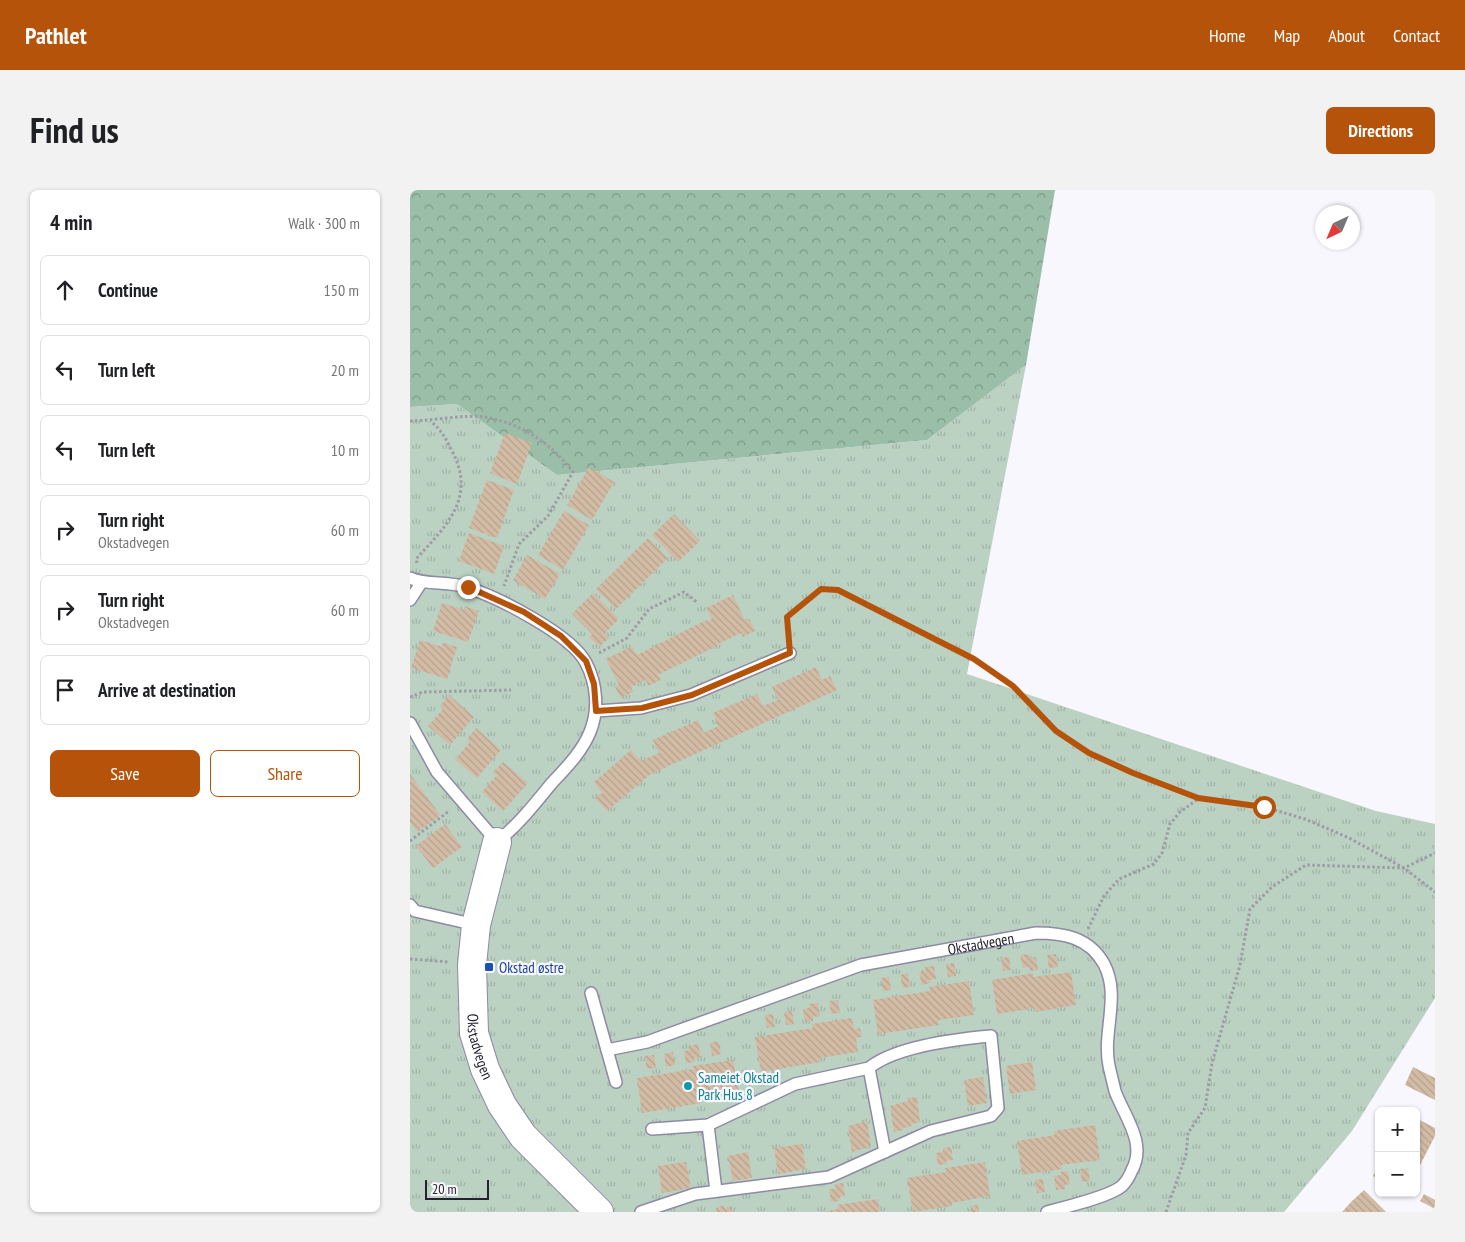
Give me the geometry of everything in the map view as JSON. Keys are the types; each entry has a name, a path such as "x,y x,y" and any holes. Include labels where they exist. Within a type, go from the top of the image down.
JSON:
{"street":[{"name":"Okstadvegen","path":"497,842 476,925 472,964 474,1033 485,1069 502,1105 523,1136 599,1212"}],"lane":[{"path":"410,600 415,581 442,582 468,587 524,612 561,636 586,661 594,684 596,711 590,733 575,757 514,828 497,842 437,772 410,723"},
{"path":"596,711 642,708 692,695 790,653"},
{"path":"410,905 415,911 476,925"},
{"name":"Okstadvegen","path":"607,1050 647,1042 861,965 1036,933 1062,933 1084,943 1104,964 1112,986 1108,1063 1116,1092 1135,1134 1137,1151 1134,1168 1122,1186 1100,1196 1047,1212"},
{"path":"591,993 616,1082"},
{"path":"641,1212 695,1194 829,1177 931,1131 991,1116 998,1108 991,1036 943,1040 878,1060 869,1068 795,1084 708,1125 652,1129"},
{"path":"869,1068 885,1152"},
{"path":"708,1125 716,1191"}],"path":[{"path":"410,421 483,417 530,432 560,454 573,472 548,516 519,544 498,600"},
{"path":"415,581 416,559 453,516 463,491 460,465 441,429 430,421"},
{"path":"790,653 787,617 821,589 838,590 974,659 1013,686 1056,731 1089,753 1133,773 1198,798 1264,807 1305,819 1349,838 1404,868 1435,892"},
{"path":"586,661 627,638 648,609 684,592 698,603"},
{"path":"410,697 423,692 511,690"},
{"path":"1084,943 1091,922 1104,896 1118,879 1154,864 1162,853 1170,824 1180,812 1198,798"},
{"path":"410,841 461,801"},
{"path":"1166,1212 1186,1155 1188,1134 1204,1108 1212,1063 1240,965 1250,909 1272,887 1306,865 1404,868 1435,853"},
{"path":"410,959 472,964"}],"green space":[{"path":"410,190 1055,190 1026,365 927,440 557,475 457,404 410,407"},
{"path":"1026,365 967,674 1376,811 1435,824 1435,998 1352,1131 1284,1212 410,1212 410,407 457,404 557,475 927,440"}],"building":[{"path":"505,433 532,443 517,484 490,473"},
{"path":"589,467 614,482 592,520 567,505"},
{"path":"487,480 514,490 497,538 469,528"},
{"path":"564,511 589,525 563,570 538,555"},
{"path":"674,514 700,541 678,562 652,535"},
{"path":"469,533 504,546 494,574 459,561"},
{"path":"648,538 668,558 616,609 596,589"},
{"path":"527,555 560,574 545,599 513,580"},
{"path":"593,593 619,619 605,633 609,638 599,647 589,637 592,634 572,614"},
{"path":"733,595 745,621 749,619 755,631 743,637 741,633 718,644 658,675 661,680 648,686 646,680 631,687 633,692 621,698 615,687 619,685 606,659 632,646 637,655 706,620 712,619 706,608"},
{"path":"442,603 464,610 465,606 479,611 468,642 433,631"},
{"path":"420,640 442,647 443,643 457,647 447,679 411,668"},
{"path":"816,667 822,680 830,676 837,690 651,774 607,811 595,798 602,793 594,782 631,750 641,761 659,753 653,740 698,720 704,733 718,726 713,713 757,694 763,706 778,700 772,687"},
{"path":"449,695 474,717 450,745 428,726 443,709 440,706"},
{"path":"476,728 501,750 477,778 455,759 470,742 467,739"},
{"path":"503,762 528,783 503,811 482,792 497,775 493,772"},
{"path":"410,774 440,815 418,832 410,822"},
{"path":"445,824 462,847 433,868 416,846"},
{"path":"1029,954 1030,958 1036,957 1038,970 1030,971 1029,967 1023,968 1020,955"},
{"path":"1056,954 1058,967 1049,968 1047,955"},
{"path":"1009,957 1011,970 1003,971 1001,958"},
{"path":"954,963 956,976 948,977 946,964"},
{"path":"934,966 936,979 929,980 930,983 922,985 919,972 926,971 925,967"},
{"path":"1071,972 1076,1005 1036,1012 1036,1008 997,1014 992,980 1033,973 1033,977"},
{"path":"908,973 910,987 903,988 900,975"},
{"path":"889,977 891,990 883,991 881,978"},
{"path":"969,981 974,1015 938,1020 939,1025 878,1034 873,1000 930,991 929,987"},
{"path":"838,1000 840,1013 831,1014 829,1001"},
{"path":"818,1003 820,1016 813,1017 813,1021 805,1022 803,1009 809,1008 809,1004"},
{"path":"792,1011 794,1024 786,1025 784,1012"},
{"path":"773,1014 775,1027 767,1028 765,1015"},
{"path":"852,1018 854,1029 860,1028 862,1037 856,1038 858,1052 820,1058 820,1062 761,1072 755,1037 813,1028 812,1024"},
{"path":"718,1041 721,1054 712,1056 710,1043"},
{"path":"698,1044 701,1057 694,1058 695,1062 686,1063 684,1051 690,1050 689,1046"},
{"path":"673,1052 675,1065 666,1067 664,1054"},
{"path":"654,1055 656,1068 647,1069 645,1056"},
{"name":"Sameiet Okstad Park Hus 8","path":"733,1060 739,1094 700,1100 701,1103 642,1113 637,1078 694,1069 693,1066"},
{"path":"1032,1062 1036,1090 1010,1094 1006,1066"},
{"path":"1413,1067 1435,1078 1435,1100 1405,1085"},
{"path":"983,1077 987,1103 968,1106 964,1080"},
{"path":"917,1097 920,1122 894,1132 890,1106 908,1101 907,1098"},
{"path":"1420,1120 1435,1128 1435,1136 1420,1165"},
{"path":"867,1121 871,1146 852,1152 848,1126"},
{"path":"1095,1125 1100,1160 1061,1165 1062,1169 1022,1175 1017,1141 1055,1135 1054,1131"},
{"path":"802,1144 806,1169 778,1174 774,1148"},
{"path":"951,1147 953,1160 946,1161 947,1164 938,1165 936,1153 943,1152 943,1148"},
{"path":"748,1152 752,1178 733,1181 728,1156"},
{"path":"686,1162 691,1188 662,1193 658,1166"},
{"path":"985,1162 990,1196 952,1203 952,1206 913,1212 907,1178 946,1172 945,1168"},
{"path":"1088,1168 1090,1181 1082,1182 1080,1169"},
{"path":"1068,1171 1070,1184 1064,1185 1065,1189 1056,1190 1054,1176"},
{"path":"1043,1179 1045,1192 1037,1193 1035,1180"},
{"path":"843,1183 845,1196 839,1197 839,1201 831,1202 829,1189 836,1189 835,1184"},
{"path":"1364,1190 1386,1212 1342,1212 1351,1202"},
{"path":"1424,1194 1435,1200 1435,1209 1420,1201"},
{"path":"878,1199 880,1212 824,1212 838,1209 837,1205"},
{"path":"724,1205 725,1209 731,1207 733,1212 717,1212 716,1208"},
{"path":"978,1205 979,1212 972,1212 971,1206"}],"place":[{"name":"Okstad østre","path":"489,967"},
{"name":"Sameiet Okstad Park Hus 8","path":"688,1086"}],"route":[{"path":"468,587 524,612 561,636 586,661 594,684 596,711 642,708 692,695 790,653 787,617 821,589 838,590 974,659 1013,686 1056,731 1089,753 1133,773 1198,798 1264,807"}]}
